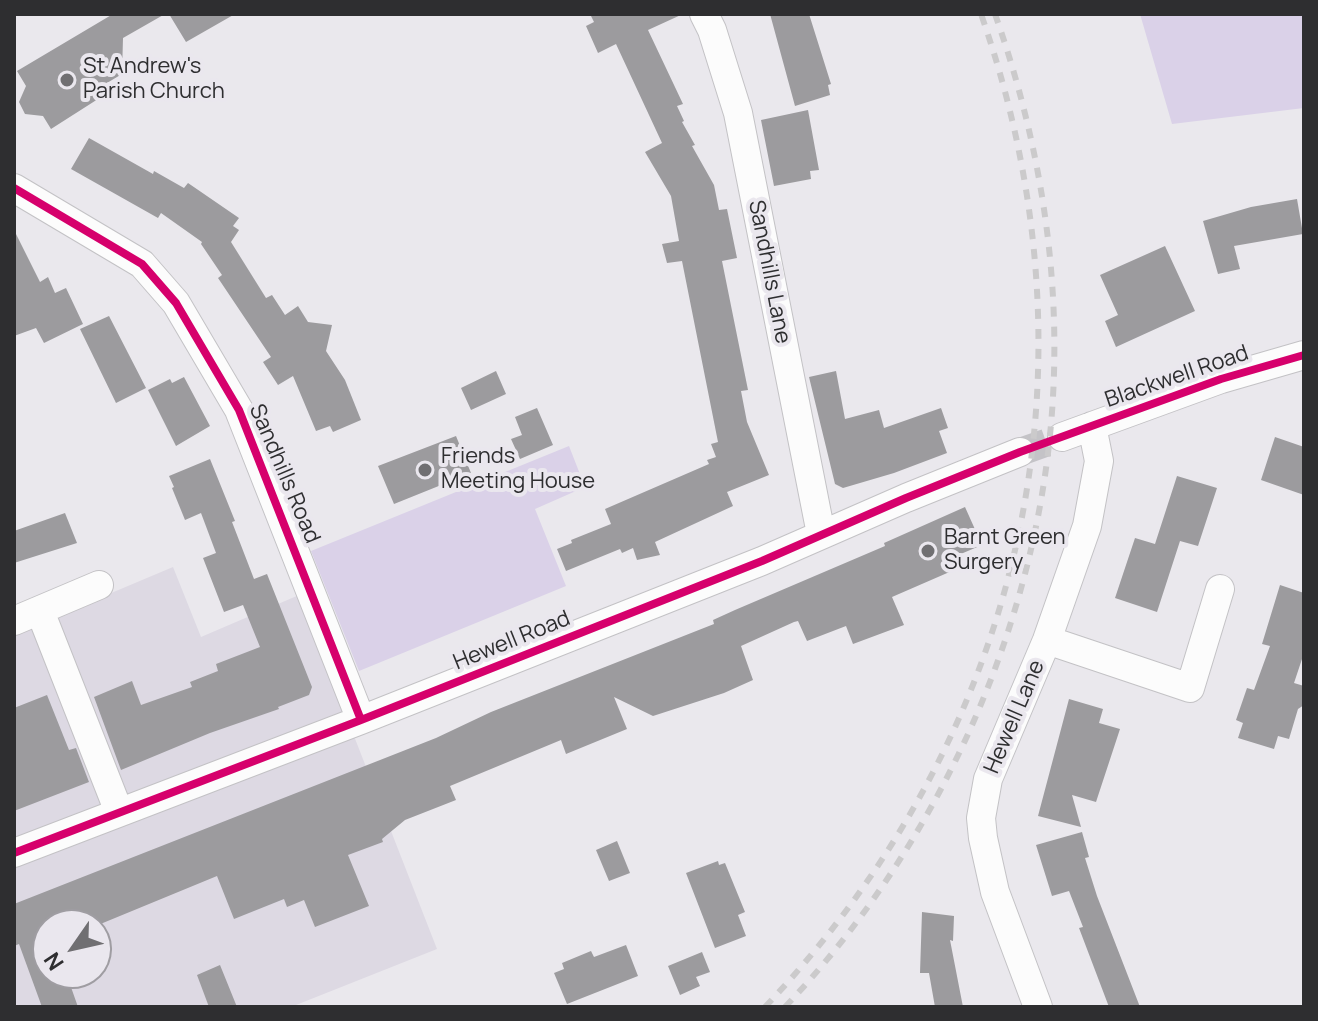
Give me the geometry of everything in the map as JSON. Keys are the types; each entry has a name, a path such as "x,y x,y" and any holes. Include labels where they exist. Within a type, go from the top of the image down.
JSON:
{"street":[{"name":"Sandhills Lane","path":"704,14 738,113 821,534"},
{"name":"Sandhills Road","path":"14,188 142,264 176,303 239,410 361,720"},
{"name":"Blackwell Road","path":"1062,437 1221,379 1304,355"},
{"name":"Hewell Lane","path":"1038,1007 995,892 981,818 988,779 1047,640 1087,526 1099,461 1092,426"},
{"name":"Hewell Road","path":"14,853 762,561 1020,452"},
{"path":"99,585 27,616 119,812"},
{"path":"1047,640 1190,688 1220,589"}],"shaded area":[{"path":"1140,14 1304,14 1304,108 1172,124"},
{"path":"569,446 585,487 535,509 566,586 359,671 311,551"},
{"path":"173,567 201,637 299,595 437,949 291,1007 14,1007 14,634"}],"building":[{"name":"St Andrew's Parish Church","path":"113,14 165,14 123,38 122,74 97,89 98,99 51,129 43,116 25,114 19,102 26,86 17,71"},
{"path":"169,14 235,14 186,42"},
{"path":"590,14 683,14 648,30 683,104 677,106 682,122 714,185 719,210 727,209 737,258 722,261 748,390 741,391 747,422 769,475 727,492 733,506 655,542 660,555 637,560 633,548 622,553 620,549 566,571 557,549 611,524 605,509 709,464 707,460 716,457 711,444 718,442 682,261 667,263 662,244 679,241 671,196 645,152 662,143 616,44 598,53 586,26 594,22"},
{"path":"770,14 809,14 831,84 828,85 830,95 795,106"},
{"path":"808,110 819,170 810,171 811,179 774,186 761,120"},
{"path":"89,138 153,174 154,171 184,188 188,183 239,218 233,226 239,230 231,242 266,298 272,295 285,315 298,306 308,322 332,325 326,351 345,380 361,420 333,432 330,426 316,431 293,376 278,385 263,362 271,357 218,278 222,275 202,242 161,213 158,218 71,169"},
{"path":"1297,199 1303,234 1234,246 1240,269 1218,274 1203,221 1251,207"},
{"path":"14,230 40,282 48,277 55,293 66,288 83,324 44,343 36,328 14,336"},
{"path":"1165,246 1195,311 1116,347 1105,321 1118,315 1100,275"},
{"path":"109,316 146,388 116,403 80,329"},
{"path":"496,371 506,394 471,410 461,388"},
{"path":"836,371 845,419 879,410 884,428 941,408 948,428 939,431 947,453 843,488 835,484 809,377"},
{"path":"184,377 210,426 176,446 148,390 170,379 172,383"},
{"path":"537,408 553,445 520,459 511,439 522,435 515,417"},
{"name":"Friends Meeting House","path":"456,436 471,473 394,504 378,466"},
{"path":"1275,437 1304,447 1304,495 1261,480"},
{"path":"210,459 254,579 267,574 312,687 309,695 279,709 210,733 121,770 94,697 132,681 141,705 192,687 190,682 218,671 216,664 260,647 243,605 224,612 203,558 216,553 201,513 185,520 172,488 169,476"},
{"path":"1177,476 1217,488 1198,546 1180,541 1157,612 1115,598 1135,538 1155,544"},
{"path":"965,507 982,545 956,556 961,567 892,597 904,625 853,644 846,626 807,641 798,621 794,622 741,646 753,680 724,693 653,716 614,697 627,729 566,754 561,740 450,786 456,800 405,820 382,839 383,842 348,855 369,906 315,927 304,900 287,907 284,899 234,919 217,876 112,919 112,909 32,909 32,980 19,944 14,946 14,904 436,738 491,712 714,624 713,620 885,546 884,543"},
{"path":"65,513 77,543 14,563 14,531"},
{"path":"1280,585 1304,593 1304,653 1294,683 1304,686 1304,705 1298,709 1289,739 1278,736 1274,749 1238,738 1243,723 1236,720 1247,688 1254,690 1270,646 1262,644"},
{"path":"47,695 69,750 76,748 89,782 14,811 14,708"},
{"path":"1069,699 1103,709 1099,723 1120,729 1096,802 1072,795 1081,827 1038,816"},
{"path":"1082,832 1089,857 1085,858 1097,896 1140,1007 1109,1007 1079,928 1083,927 1069,891 1052,896 1036,845"},
{"path":"617,841 630,873 609,881 596,850"},
{"path":"718,861 719,865 725,863 745,912 738,915 746,936 715,948 686,873"},
{"path":"922,912 954,916 953,941 950,940 963,1007 935,1007 929,973 920,973"},
{"path":"626,945 638,976 567,1004 554,973 564,969 562,963 591,951 594,957"},
{"path":"702,952 710,972 696,977 700,986 680,995 668,966"},
{"path":"220,965 237,1007 209,1007 197,975"},
{"path":"35,989 72,989 78,1007 42,1007"}],"tunnel":[{"path":"1020,452 1062,437"}],"railway":[{"path":"765,1007 854,900 926,786 980,666 1017,541 1036,412 1036,281 1018,148 981,14"},
{"path":"785,1007 839,945 888,878 931,807 969,732 1000,655 1025,575 1042,494 1052,412 1054,311 1044,210 1035,160 1011,62 995,14"}],"cycle path":[{"path":"14,188 142,264 176,303 239,410 361,720"},
{"path":"14,853 762,561 1020,452 1221,379 1304,355"}],"place":[{"name":"St Andrew's Parish Church","path":"67,80"},
{"name":"Friends Meeting House","path":"425,470"},
{"name":"Barnt Green Surgery","path":"928,551"}]}
